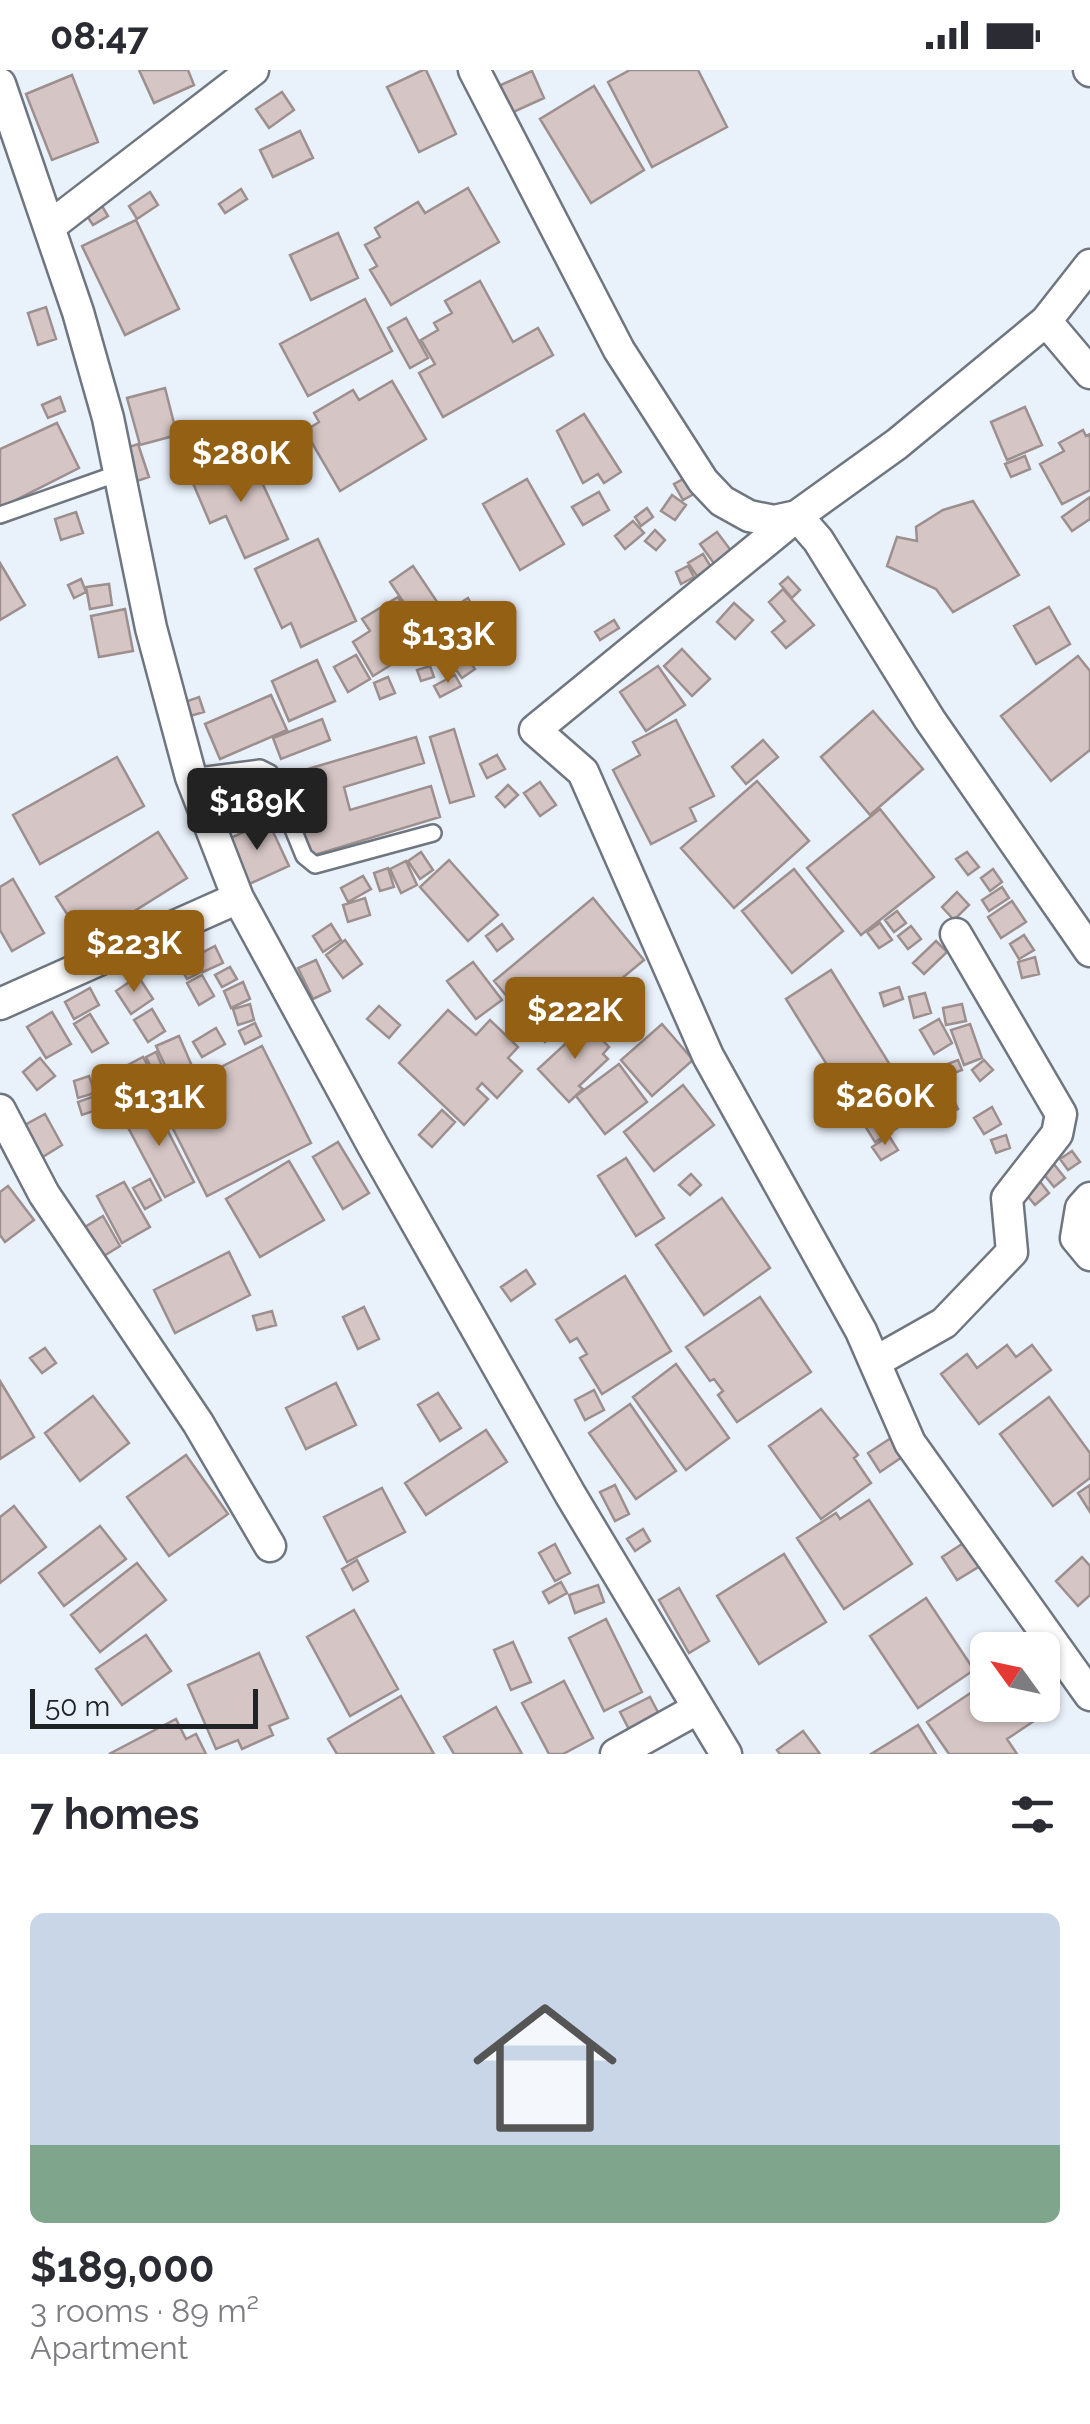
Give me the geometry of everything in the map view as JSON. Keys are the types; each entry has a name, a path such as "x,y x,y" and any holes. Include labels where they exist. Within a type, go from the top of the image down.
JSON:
{"street":[{"path":"49,227 252,70"},
{"path":"474,70 619,350 703,481 722,502 749,516 774,522 797,516"},
{"path":"0,84 83,330 119,473 151,628 191,777 238,898 373,1146 726,1754"},
{"path":"1090,265 1046,321 968,389 797,516 535,730 583,772 708,1056 861,1332 910,1444 1090,1695"},
{"path":"1046,321 1090,373"},
{"path":"797,516 818,540 930,720 1090,951"},
{"path":"0,1004 238,898"},
{"path":"874,1362 944,1322 1012,1252 1006,1198 1056,1134 1061,1114 956,934"},
{"path":"0,1110 44,1194 198,1423 270,1546"},
{"path":"1090,1198 1080,1208 1076,1238 1090,1255"},
{"path":"616,1754 696,1708"}],"lane":[{"path":"0,515 119,473"},
{"path":"191,777 260,768 270,773 304,856 315,865 433,833"}],"building":[{"path":"139,70 188,70 194,85 154,103"},
{"path":"423,70 456,134 419,152 387,87"},
{"path":"630,70 698,70 727,127 652,167 608,82"},
{"path":"532,71 544,98 502,117 490,90"},
{"path":"72,75 98,142 52,160 26,94"},
{"path":"594,86 644,170 591,203 540,119"},
{"path":"282,92 294,110 269,128 256,109"},
{"path":"300,131 313,158 273,177 260,150"},
{"path":"468,188 499,242 391,305 370,270 377,266 365,245 380,237 375,228 418,202 425,213"},
{"path":"241,189 247,199 225,213 219,204"},
{"path":"150,192 158,205 137,219 129,206"},
{"path":"102,206 108,216 93,225 87,216"},
{"path":"136,220 179,309 125,335 82,246"},
{"path":"338,233 358,278 311,300 290,255"},
{"path":"480,281 513,342 538,328 553,355 443,417 419,373 435,364 421,340 438,330 434,323 452,313 445,301"},
{"path":"365,299 392,351 308,396 280,344"},
{"path":"46,307 56,339 38,345 28,313"},
{"path":"406,318 428,358 410,368 388,328"},
{"path":"392,381 426,439 340,491 305,431 319,422 314,413 353,390 359,400"},
{"path":"165,388 177,435 140,445 127,398"},
{"path":"60,397 65,411 48,418 42,405"},
{"path":"1025,407 1042,445 1007,460 991,422"},
{"path":"584,414 621,472 604,483 598,474 583,483 557,431"},
{"path":"57,423 79,468 0,508 0,449"},
{"path":"275,428 289,455 266,467 252,441"},
{"path":"1083,430 1086,436 1090,434 1090,490 1062,504 1040,464 1064,451 1059,443"},
{"path":"138,444 149,477 137,481 126,448"},
{"path":"249,454 288,539 245,558 226,516 210,523 192,481"},
{"path":"1025,456 1030,469 1011,477 1005,464"},
{"path":"689,476 699,491 683,500 674,484"},
{"path":"527,479 564,544 520,570 483,504"},
{"path":"599,492 609,510 583,525 572,507"},
{"path":"672,495 686,505 675,520 661,511"},
{"path":"1090,497 1090,519 1072,531 1062,517"},
{"path":"973,501 1019,575 953,612 936,589 887,566 897,537 917,541 916,527 943,510"},
{"path":"647,508 653,517 641,526 635,517"},
{"path":"76,512 83,533 61,540 55,519"},
{"path":"633,521 644,533 625,549 615,536"},
{"path":"655,530 665,540 656,550 645,541"},
{"path":"717,532 735,556 718,569 700,544"},
{"path":"318,539 356,621 301,647 291,623 282,628 255,569"},
{"path":"703,554 711,567 697,576 688,563"},
{"path":"0,563 25,605 0,620"},
{"path":"413,566 454,627 430,642 390,582"},
{"path":"688,566 694,577 681,584 676,572"},
{"path":"788,577 800,590 792,598 780,584"},
{"path":"81,579 86,592 74,598 68,585"},
{"path":"109,584 112,605 90,609 86,587"},
{"path":"783,589 814,625 786,648 772,632 785,621 769,602"},
{"path":"398,597 426,643 373,676 353,642 370,631 362,619"},
{"path":"468,598 477,614 461,624 451,609"},
{"path":"734,603 753,620 735,639 717,622"},
{"path":"1049,607 1070,644 1036,664 1014,626"},
{"path":"125,609 133,651 99,657 91,616"},
{"path":"614,620 619,628 600,640 595,632"},
{"path":"682,649 710,679 692,696 664,666"},
{"path":"462,651 475,669 462,678 449,660"},
{"path":"356,655 370,679 348,692 334,667"},
{"path":"1078,656 1090,671 1090,750 1051,781 1001,716"},
{"path":"317,660 335,701 289,721 272,681"},
{"path":"430,666 434,677 421,681 417,670"},
{"path":"658,666 685,705 646,731 620,692"},
{"path":"455,675 461,686 440,697 434,686"},
{"path":"388,677 395,693 380,699 374,683"},
{"path":"271,695 287,730 220,759 205,724"},
{"path":"199,697 204,712 187,717 182,703"},
{"path":"873,711 923,769 870,815 821,757"},
{"path":"322,719 330,740 281,759 273,738"},
{"path":"676,720 714,796 690,808 696,821 651,844 613,770 640,755 633,742"},
{"path":"454,729 474,796 450,803 430,737"},
{"path":"416,737 424,763 344,787 350,810 431,786 440,817 311,856 302,825 320,820 314,800 292,806 284,776"},
{"path":"763,740 778,757 746,784 732,767"},
{"path":"497,755 505,769 487,778 480,764"},
{"path":"117,757 144,806 40,864 13,815"},
{"path":"757,781 809,841 734,908 681,848"},
{"path":"540,782 556,805 540,816 524,793"},
{"path":"508,785 518,795 505,807 496,797"},
{"path":"880,809 934,877 861,935 807,868"},
{"path":"268,821 289,866 247,885 226,840"},
{"path":"158,832 187,878 85,942 56,897"},
{"path":"421,852 433,870 420,879 408,861"},
{"path":"967,852 979,867 968,875 956,859"},
{"path":"449,860 498,915 468,941 420,887"},
{"path":"406,861 417,885 401,893 390,869"},
{"path":"388,868 394,887 380,891 374,873"},
{"path":"794,869 843,931 792,973 742,911"},
{"path":"993,869 1002,882 990,891 981,878"},
{"path":"363,876 371,889 348,902 341,888"},
{"path":"13,879 44,933 12,951 0,930 0,887"},
{"path":"1002,887 1009,898 989,911 982,900"},
{"path":"957,892 969,905 954,920 942,907"},
{"path":"365,898 370,915 348,922 343,905"},
{"path":"593,898 644,960 545,1042 494,981"},
{"path":"1012,901 1026,922 1001,938 988,917"},
{"path":"897,911 906,923 894,932 885,920"},
{"path":"880,923 892,940 879,948 867,932"},
{"path":"331,924 341,940 323,952 313,936"},
{"path":"502,924 513,939 497,951 486,936"},
{"path":"911,926 921,939 908,949 898,936"},
{"path":"1024,935 1034,950 1019,959 1010,944"},
{"path":"345,940 362,964 343,978 326,955"},
{"path":"936,941 947,952 924,974 913,963"},
{"path":"215,946 223,963 203,972 196,956"},
{"path":"1035,957 1039,974 1022,978 1018,962"},
{"path":"316,960 330,991 313,999 298,968"},
{"path":"195,961 201,972 187,979 181,968"},
{"path":"473,962 502,1000 476,1019 447,981"},
{"path":"230,967 237,979 222,987 215,975"},
{"path":"831,970 920,1113 875,1142 786,999"},
{"path":"202,975 214,996 199,1005 187,983"},
{"path":"138,976 153,999 131,1014 116,991"},
{"path":"243,982 250,999 231,1008 224,991"},
{"path":"899,987 903,999 884,1006 880,993"},
{"path":"90,988 99,1005 74,1019 65,1002"},
{"path":"925,993 931,1013 914,1018 909,997"},
{"path":"250,1004 254,1020 238,1025 233,1009"},
{"path":"962,1004 966,1021 946,1025 943,1008"},
{"path":"379,1006 400,1025 389,1038 367,1019"},
{"path":"152,1009 165,1031 148,1042 134,1020"},
{"path":"448,1010 476,1035 490,1020 518,1047 508,1058 522,1071 497,1098 482,1083 477,1089 488,1099 464,1125 399,1063"},
{"path":"52,1012 71,1044 46,1058 27,1027"},
{"path":"90,1014 108,1043 92,1052 74,1024"},
{"path":"939,1019 952,1043 934,1054 920,1030"},
{"path":"255,1023 261,1036 245,1044 239,1031"},
{"path":"587,1024 609,1047 603,1054 608,1059 579,1086 583,1089 569,1102 538,1069"},
{"path":"662,1024 693,1060 652,1096 621,1060"},
{"path":"970,1024 982,1058 964,1065 951,1030"},
{"path":"216,1028 225,1044 202,1057 193,1042"},
{"path":"179,1036 192,1066 170,1076 156,1046"},
{"path":"262,1046 311,1143 207,1196 158,1099"},
{"path":"156,1052 163,1068 154,1073 146,1057"},
{"path":"143,1057 158,1084 141,1093 126,1066"},
{"path":"40,1058 55,1076 37,1090 23,1072"},
{"path":"958,1060 962,1070 946,1076 942,1066"},
{"path":"984,1060 993,1070 980,1081 972,1070"},
{"path":"619,1064 647,1102 605,1134 576,1096"},
{"path":"125,1067 140,1098 126,1105 111,1073"},
{"path":"940,1073 958,1109 944,1116 926,1080"},
{"path":"89,1076 95,1093 78,1098 74,1081"},
{"path":"683,1085 714,1125 654,1171 624,1132"},
{"path":"100,1094 105,1107 82,1115 78,1102"},
{"path":"153,1102 194,1182 165,1197 123,1118"},
{"path":"992,1107 1001,1124 984,1134 974,1118"},
{"path":"442,1110 455,1122 432,1147 419,1135"},
{"path":"45,1114 62,1145 41,1158 23,1126"},
{"path":"1006,1135 1010,1148 996,1153 991,1140"},
{"path":"889,1136 898,1150 881,1160 872,1147"},
{"path":"338,1142 369,1193 343,1209 313,1157"},
{"path":"1072,1151 1080,1162 1068,1170 1060,1159"},
{"path":"626,1158 664,1218 636,1236 598,1176"},
{"path":"289,1161 324,1220 260,1257 226,1199"},
{"path":"1053,1163 1065,1178 1054,1187 1042,1172"},
{"path":"691,1174 701,1185 690,1195 679,1185"},
{"path":"1034,1174 1049,1193 1035,1205 1019,1186"},
{"path":"150,1179 161,1200 145,1209 133,1188"},
{"path":"124,1182 150,1227 122,1243 97,1196"},
{"path":"8,1186 34,1220 5,1242 0,1235 0,1192"},
{"path":"722,1198 770,1268 704,1315 656,1245"},
{"path":"103,1216 120,1246 102,1257 85,1227"},
{"path":"229,1252 250,1295 175,1333 154,1290"},
{"path":"526,1270 535,1284 511,1301 501,1287"},
{"path":"625,1276 671,1351 602,1394 580,1358 587,1354 577,1338 570,1342 556,1320"},
{"path":"760,1297 811,1372 737,1422 718,1395 723,1391 714,1379 710,1381 686,1347"},
{"path":"364,1307 379,1339 358,1349 343,1317"},
{"path":"272,1311 276,1325 257,1330 253,1316"},
{"path":"1007,1345 1016,1357 1032,1345 1051,1370 979,1424 941,1374 967,1354 977,1368"},
{"path":"45,1348 56,1363 42,1373 30,1358"},
{"path":"676,1364 729,1438 686,1470 633,1397"},
{"path":"0,1381 34,1437 0,1459"},
{"path":"336,1383 356,1425 306,1449 286,1408"},
{"path":"594,1390 604,1410 585,1420 575,1400"},
{"path":"438,1393 461,1428 440,1441 418,1405"},
{"path":"93,1396 129,1443 80,1481 45,1433"},
{"path":"1049,1397 1090,1453 1090,1478 1053,1506 1000,1434"},
{"path":"630,1404 676,1471 636,1499 589,1433"},
{"path":"821,1409 858,1455 854,1458 871,1483 821,1519 769,1446"},
{"path":"486,1430 507,1462 426,1515 405,1483"},
{"path":"894,1436 905,1455 880,1472 868,1453"},
{"path":"186,1455 228,1514 169,1556 127,1497"},
{"path":"615,1485 629,1514 615,1521 600,1492"},
{"path":"1090,1485 1090,1512 1078,1493"},
{"path":"382,1488 405,1532 347,1562 324,1517"},
{"path":"869,1500 912,1564 844,1609 797,1538 836,1513 840,1519"},
{"path":"14,1506 46,1547 0,1583 0,1517"},
{"path":"100,1526 126,1559 64,1606 39,1573"},
{"path":"643,1529 650,1541 635,1551 627,1539"},
{"path":"965,1542 980,1566 957,1580 942,1557"},
{"path":"555,1544 570,1573 555,1581 539,1553"},
{"path":"784,1554 826,1622 759,1664 717,1596"},
{"path":"1082,1557 1090,1566 1090,1595 1078,1606 1056,1581"},
{"path":"357,1560 368,1581 353,1590 342,1569"},
{"path":"137,1563 166,1600 100,1652 71,1615"},
{"path":"561,1582 567,1593 549,1603 543,1592"},
{"path":"598,1585 604,1602 575,1613 569,1595"},
{"path":"679,1588 709,1641 689,1653 659,1600"},
{"path":"926,1598 970,1664 970,1673 918,1708 870,1636"},
{"path":"354,1610 398,1689 350,1716 307,1637"},
{"path":"606,1619 642,1692 604,1711 569,1638"},
{"path":"146,1635 171,1671 122,1705 96,1669"},
{"path":"513,1642 531,1682 511,1690 494,1650"},
{"path":"259,1653 288,1718 269,1726 273,1735 242,1749 238,1740 216,1749 188,1685"},
{"path":"564,1681 593,1738 563,1754 549,1754 522,1703"},
{"path":"970,1693 970,1722 1032,1722 1007,1739 1017,1754 949,1754 927,1722"},
{"path":"401,1696 434,1754 337,1754 328,1739"},
{"path":"650,1697 661,1718 631,1733 620,1712"},
{"path":"496,1707 522,1754 454,1754 444,1737"},
{"path":"176,1719 186,1739 196,1734 206,1754 109,1754"},
{"path":"918,1725 936,1754 871,1754"},
{"path":"803,1731 820,1754 780,1754 777,1750"}]}
